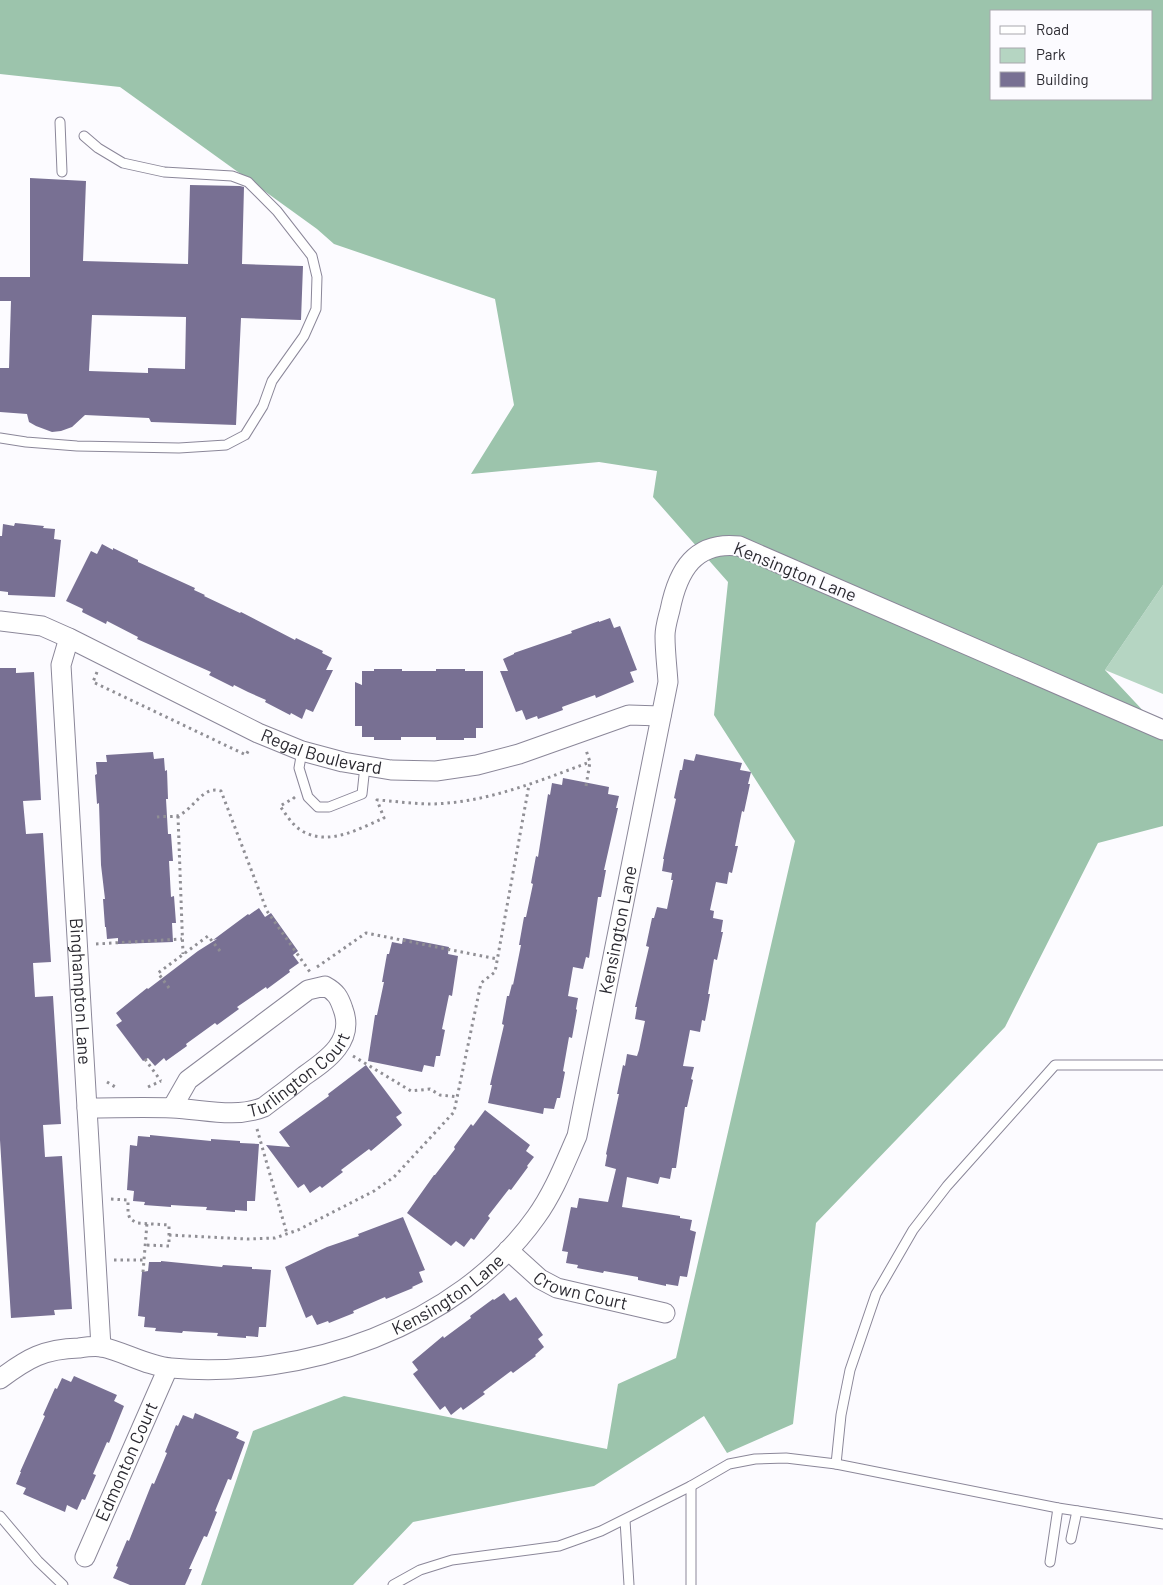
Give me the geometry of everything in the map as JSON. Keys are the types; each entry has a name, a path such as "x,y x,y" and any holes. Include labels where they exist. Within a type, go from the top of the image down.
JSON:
{"street":[{"name":"Kensington Lane","path":"0,1379 40,1353 62,1349 101,1347 168,1368 212,1370 259,1367 334,1352 387,1334 435,1309 476,1279 508,1250 541,1209 556,1184 577,1136 668,682 665,634 673,592 682,571 690,560 700,553 725,544 740,546 1163,730"},
{"name":"Regal Boulevard","path":"0,620 42,626 258,733 302,752 391,770 436,771 477,765 519,754 629,715 661,716"},
{"name":"Binghampton Lane","path":"69,638 61,665 101,1347"},
{"name":"Turlington Court","path":"87,1108 174,1105 238,1113 252,1112 264,1107 328,1059 339,1047 346,1033 346,1017 336,992 315,979"},
{"path":"174,1105 188,1080 308,990 315,979"},
{"name":"Crown Court","path":"508,1250 540,1280 558,1288 665,1313"},
{"name":"Edmonton Court","path":"85,1557 168,1368"}],"lane":[{"path":"60,122 62,172"},
{"path":"0,438 78,446 179,448 226,446 245,435 263,406 272,381 304,336 316,309 317,278 312,256 277,210 248,182 232,176 164,172 124,163 98,148 84,136"},
{"path":"302,752 299,768 308,797 318,807 329,807 362,794 365,766"},
{"path":"836,1464 841,1416 850,1370 876,1294 913,1230 947,1186 1055,1064 1163,1065"},
{"path":"393,1585 420,1570 452,1560 559,1546 625,1520 729,1464 755,1459 786,1458 836,1464 1058,1508 1163,1524"},
{"path":"690,1486 691,1585"},
{"path":"1050,1562 1058,1508"},
{"path":"1070,1539 1077,1511"},
{"path":"0,1516 38,1561 63,1585"},
{"path":"625,1520 629,1585"}],"path":[{"path":"586,749 590,762 586,786"},
{"path":"169,1235 247,1239 275,1238 298,1230 374,1191 394,1177 454,1112 481,983 495,972 529,785"},
{"path":"157,817 178,816 204,794 215,789 221,791 267,911 315,979 366,933 497,959"},
{"path":"178,816 183,954"},
{"path":"169,988 158,973 183,954 208,936 220,951"},
{"path":"78,945 182,938"},
{"path":"339,1047 411,1091 430,1089 440,1096 458,1097"},
{"path":"145,1060 174,1105"},
{"path":"252,1112 287,1234"},
{"path":"109,1190 110,1199 128,1200 130,1219 137,1223 169,1224 169,1246 146,1245"},
{"path":"143,1272 146,1223"},
{"path":"96,1262 144,1260"}],"green space":[{"path":"0,0 1163,0 1163,585 1105,670 1163,732 1163,826 1098,843 1005,1027 816,1223 793,1424 727,1453 704,1416 594,1486 413,1522 353,1585 201,1585 253,1431 344,1396 607,1449 618,1384 676,1358 795,841 714,715 728,582 653,497 657,471 599,462 471,474 514,405 495,299 334,244 317,229 120,87 0,74"},
{"path":"1163,585 1163,694 1105,670"}],"building":[{"path":"30,178 86,181 83,261 188,264 190,185 240,186 244,187 242,264 303,266 301,320 241,318 236,425 151,422 149,418 85,415 72,427 52,432 29,422 27,414 0,412 0,368 9,368 11,301 0,301 0,277 30,277","holes":["92,315 186,317 185,369 148,368 148,373 89,371"]},
{"path":"15,523 55,529 54,539 61,540 55,597 8,595 8,592 0,591 0,536 2,536 3,524 14,526"},
{"path":"102,544 195,588 194,590 204,596 241,612 295,640 296,638 323,651 322,653 332,658 326,670 333,670 313,712 306,709 302,719 291,713 290,715 265,702 266,700 209,675 211,672 137,639 138,637 107,621 106,624 82,612 83,609 66,601 91,551 97,554"},
{"path":"610,618 614,628 620,626 637,670 630,672 634,682 596,698 595,695 562,707 563,710 538,719 537,716 526,720 522,710 516,712 500,671 508,671 503,659 514,653 572,633 571,631"},
{"path":"0,668 16,668 16,673 34,672 41,800 23,801 26,834 43,833 51,962 33,963 35,997 53,996 61,1124 43,1125 45,1157 62,1156 72,1309 54,1310 55,1315 11,1318 0,1140"},
{"path":"374,669 436,671 436,669 465,669 465,671 483,671 483,728 476,728 476,738 464,738 464,740 436,740 436,737 401,737 401,740 374,740 374,737 362,737 362,726 355,726 355,682 362,685 362,671 374,671"},
{"path":"153,752 154,759 164,758 165,771 167,770 168,834 171,834 173,861 169,861 171,897 174,896 176,923 172,923 173,942 118,944 118,938 107,939 105,927 99,803 97,804 95,775 97,774 96,762 107,762 106,755"},
{"path":"696,754 742,763 740,770 751,772 744,812 742,811 735,846 738,846 732,873 729,872 727,884 716,882 710,910 714,911 713,918 723,920 721,932 723,932 717,960 714,959 705,1021 702,1020 700,1032 690,1030 683,1066 694,1067 691,1079 693,1080 687,1107 685,1107 676,1168 672,1168 670,1179 660,1177 658,1184 627,1177 622,1207 680,1216 680,1218 692,1220 690,1230 696,1232 687,1277 680,1276 678,1286 666,1284 666,1286 638,1280 638,1277 577,1268 578,1265 566,1263 568,1252 562,1251 571,1207 577,1208 579,1198 608,1202 616,1169 605,1166 606,1154 619,1094 617,1094 627,1054 637,1056 645,1021 635,1019 637,1007 635,1007 649,947 646,946 652,918 654,918 657,907 667,909 673,880 671,880 672,873 662,871 676,799 674,798 684,759 694,761"},
{"path":"563,778 609,787 608,794 619,796 604,870 606,870 601,897 598,897 589,958 586,957 583,969 573,967 568,996 578,998 577,1010 572,1038 569,1037 560,1098 557,1098 554,1109 544,1108 543,1114 488,1103 492,1085 490,1085 504,1025 502,1024 507,996 509,996 513,985 521,945 519,945 524,917 526,917 533,884 531,883 536,856 538,857 548,794 550,795 552,783 562,785"},
{"path":"259,908 265,917 271,913 298,951 293,955 299,963 267,989 266,987 237,1007 239,1009 217,1025 215,1023 166,1061 164,1058 155,1066 148,1058 143,1061 116,1025 122,1021 116,1013 147,988 217,939 213,940 248,914"},
{"path":"403,938 449,947 448,954 458,956 452,996 449,995 442,1029 445,1030 440,1056 436,1056 434,1067 424,1065 422,1072 368,1061 375,1015 377,1015 384,982 382,982 387,954 389,954 392,942 402,944"},
{"path":"366,1065 402,1113 396,1117 402,1125 371,1151 369,1149 341,1170 343,1172 322,1188 320,1186 310,1193 304,1184 298,1188 266,1145 290,1147 279,1132 329,1096 328,1094"},
{"path":"485,1110 530,1145 526,1151 534,1157 511,1190 509,1189 488,1216 490,1218 474,1240 471,1238 464,1247 456,1241 451,1246 407,1213 455,1149 454,1147 471,1124 473,1126"},
{"path":"150,1135 259,1144 255,1201 247,1201 247,1211 235,1210 235,1212 206,1210 207,1207 144,1205 145,1202 133,1201 134,1191 127,1190 130,1145 137,1146 138,1136 150,1137"},
{"path":"403,1217 425,1270 419,1272 423,1282 413,1288 386,1299 385,1297 329,1323 328,1321 317,1325 312,1315 306,1318 285,1267 327,1247 359,1236 358,1234"},
{"path":"161,1261 271,1270 266,1327 259,1327 258,1337 246,1336 246,1338 217,1336 218,1333 155,1331 156,1328 144,1327 145,1317 138,1316 142,1272 148,1271 149,1262"},
{"path":"504,1293 510,1301 516,1297 543,1335 538,1339 544,1347 536,1356 513,1373 511,1371 463,1410 461,1407 451,1415 445,1406 440,1410 413,1374 418,1370 412,1362 443,1336 444,1338 471,1318 470,1316"},
{"path":"74,1376 117,1395 114,1401 124,1406 109,1443 107,1442 93,1474 96,1475 85,1500 82,1499 77,1510 67,1505 65,1512 23,1494 26,1488 16,1484 55,1388 57,1389 62,1378 71,1382"},
{"path":"195,1413 239,1432 236,1438 245,1442 231,1480 228,1479 215,1511 217,1512 207,1537 204,1536 189,1569 192,1569 185,1585 130,1585 113,1578 127,1540 129,1541 152,1483 154,1484 167,1453 165,1452 176,1425 178,1426 183,1415 193,1419"}]}
